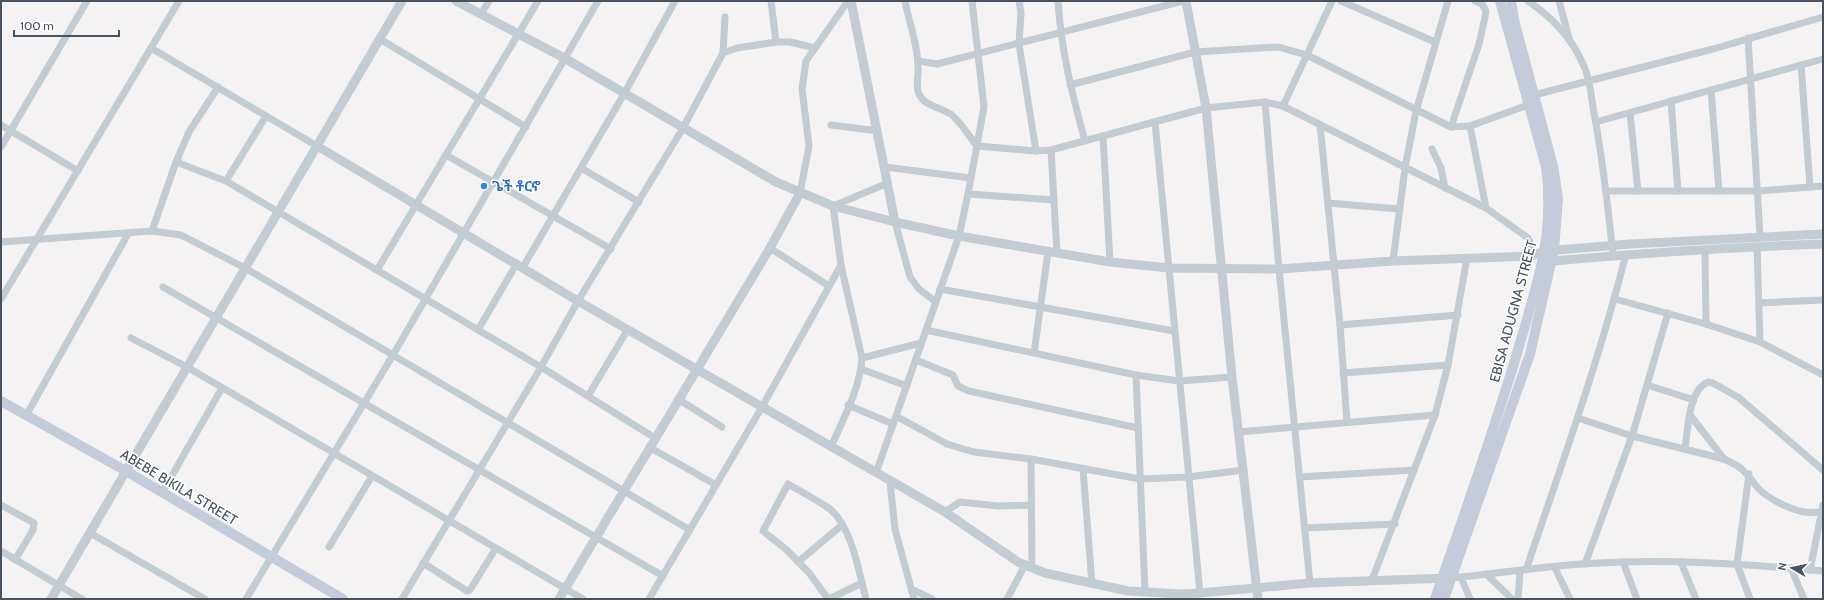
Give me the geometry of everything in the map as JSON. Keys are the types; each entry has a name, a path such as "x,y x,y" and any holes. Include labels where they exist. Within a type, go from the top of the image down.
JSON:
{"main road":[{"name":"EBISA ADUGNA STREET","path":"1444,599 1452,578 1502,406 1544,255 1549,221 1549,187 1546,167 1529,99 1500,1"},
{"name":"EBISA ADUGNA STREET","path":"1511,1 1529,99"},
{"name":"ABEBE BIKILA STREET","path":"1,400 126,471 271,558 343,599"},
{"name":"EBISA ADUGNA STREET","path":"1435,599 1452,578"}],"street":[{"path":"1,147 87,1"},
{"path":"1,299 179,1"},
{"path":"51,599 402,1"},
{"path":"456,1 566,59 776,182 833,206 895,222 959,236 1110,262 1169,268 1221,269 1279,269 1393,261 1544,255 1613,255 1757,246 1823,244"},
{"path":"481,14 489,1"},
{"path":"377,270 538,1"},
{"path":"246,599 393,355 566,59 598,1"},
{"path":"478,330 553,216 624,94 675,1"},
{"path":"771,1 776,42"},
{"path":"559,599 623,490 770,248 800,193 809,146 802,89 802,77 806,60 848,1"},
{"path":"851,1 895,222 910,277 919,289 936,302"},
{"path":"905,1 918,50 917,84 919,94 930,104 951,114 977,146 1036,151 1051,150 1206,108 1265,102 1283,106 1486,208 1528,238 1531,244 1544,255 1612,245 1760,236 1823,234"},
{"path":"876,473 959,236 968,194 984,107 979,52 972,1"},
{"path":"1019,1 1021,13 1019,44 1036,151"},
{"path":"1058,1 1060,33 1070,85 1085,141"},
{"path":"918,61 937,64 979,52 1019,44 1184,1 1206,108 1232,377 1258,599"},
{"path":"1283,106 1332,1"},
{"path":"1341,1 1435,42"},
{"path":"1393,261 1405,168 1416,111 1448,1"},
{"path":"1451,127 1479,44 1486,17 1486,10 1482,4 1475,1"},
{"path":"1528,1 1552,20 1583,62 1596,122 1613,255"},
{"path":"1559,1 1570,43"},
{"path":"1070,85 1195,52 1278,46 1306,55 1416,111 1451,127 1470,126 1529,99 1588,81 1748,38 1823,16"},
{"path":"402,599 541,367 578,301 611,249 683,128 723,53 725,17"},
{"path":"1748,38 1760,236"},
{"path":"380,39 526,127"},
{"path":"723,53 737,48 776,42 790,42 815,48"},
{"path":"151,48 520,265 578,301 890,482 945,512 1018,562 1045,573 1092,584 1128,595 1145,592 1180,596 1257,587 1372,580 1452,578 1585,564 1623,562 1737,564 1823,571"},
{"path":"1596,122 1823,59"},
{"path":"1801,66 1810,187"},
{"path":"152,231 176,162 189,132 218,87"},
{"path":"1711,90 1719,191"},
{"path":"1671,101 1678,192"},
{"path":"1265,102 1279,269 1310,583"},
{"path":"1630,113 1638,191"},
{"path":"226,181 266,116"},
{"path":"1154,122 1200,594"},
{"path":"1,125 78,172"},
{"path":"830,125 878,131"},
{"path":"1320,125 1340,325 1347,422"},
{"path":"1470,126 1486,208"},
{"path":"1103,136 1110,262"},
{"path":"1432,149 1441,168 1444,188"},
{"path":"1034,353 1040,308 1052,252 1054,200 1051,150"},
{"path":"446,155 611,249"},
{"path":"176,162 226,181 279,211 541,367 655,438"},
{"path":"885,167 971,178"},
{"path":"581,168 639,202"},
{"path":"833,206 888,183"},
{"path":"1606,191 1758,191 1823,186"},
{"path":"968,194 1054,200"},
{"path":"1328,202 1399,209"},
{"path":"831,447 861,369 862,358 841,265 833,206"},
{"path":"1,242 128,234 152,231 181,235 246,268 690,530"},
{"path":"27,414 128,234"},
{"path":"1757,246 1760,342"},
{"path":"770,248 830,286"},
{"path":"1705,250 1706,324"},
{"path":"1518,599 1523,571 1578,418 1615,299 1626,254"},
{"path":"1372,580 1395,524 1435,415 1448,365 1458,316 1467,258"},
{"path":"649,599 762,407 841,265"},
{"path":"163,287 663,576"},
{"path":"940,289 1174,331"},
{"path":"1615,299 1706,324 1760,342 1823,375"},
{"path":"1759,302 1823,300"},
{"path":"1585,564 1632,436 1668,313"},
{"path":"1340,325 1458,316"},
{"path":"588,396 628,330"},
{"path":"926,330 1179,382 1232,377"},
{"path":"131,338 222,388 583,599"},
{"path":"862,358 921,343"},
{"path":"916,360 953,374 958,386 969,391 1138,428"},
{"path":"1343,373 1448,365"},
{"path":"861,369 907,386"},
{"path":"1136,374 1145,592"},
{"path":"1685,449 1690,415 1694,400 1699,388 1708,382 1713,383 1738,397 1823,470"},
{"path":"1647,385 1694,400"},
{"path":"162,493 222,388"},
{"path":"678,399 722,427"},
{"path":"848,405 893,424"},
{"path":"1239,432 1435,415"},
{"path":"1690,415 1724,459"},
{"path":"896,416 947,444 974,452 1031,459 1140,479 1188,477 1244,470"},
{"path":"1578,418 1632,436 1724,459 1738,465 1749,474 1758,488 1779,503 1805,512 1822,510 1810,570"},
{"path":"649,447 716,485"},
{"path":"1007,599 1028,566 1031,505 1031,459"},
{"path":"1083,469 1092,584"},
{"path":"1300,477 1414,470"},
{"path":"1749,474 1737,564 1750,599"},
{"path":"329,547 372,476"},
{"path":"890,482 895,529 914,599"},
{"path":"862,583 828,599 787,550 763,531 788,484 830,509 837,516 851,543 862,583 866,599"},
{"path":"945,512 960,502 998,506 1031,505"},
{"path":"1,505 34,523 33,530 15,560"},
{"path":"1305,528 1395,524"},
{"path":"798,562 842,525"},
{"path":"90,533 206,599"},
{"path":"424,563 467,591 470,590 496,548"},
{"path":"1,551 82,599"},
{"path":"1623,562 1637,599"},
{"path":"1681,562 1696,599"},
{"path":"1555,568 1570,599"},
{"path":"1791,568 1804,599"},
{"path":"1486,574 1512,599"},
{"path":"1452,578 1470,599"},
{"path":"911,589 932,599"}],"place":[{"name":"ጌች ቶርኖ","path":"484,186"}]}
